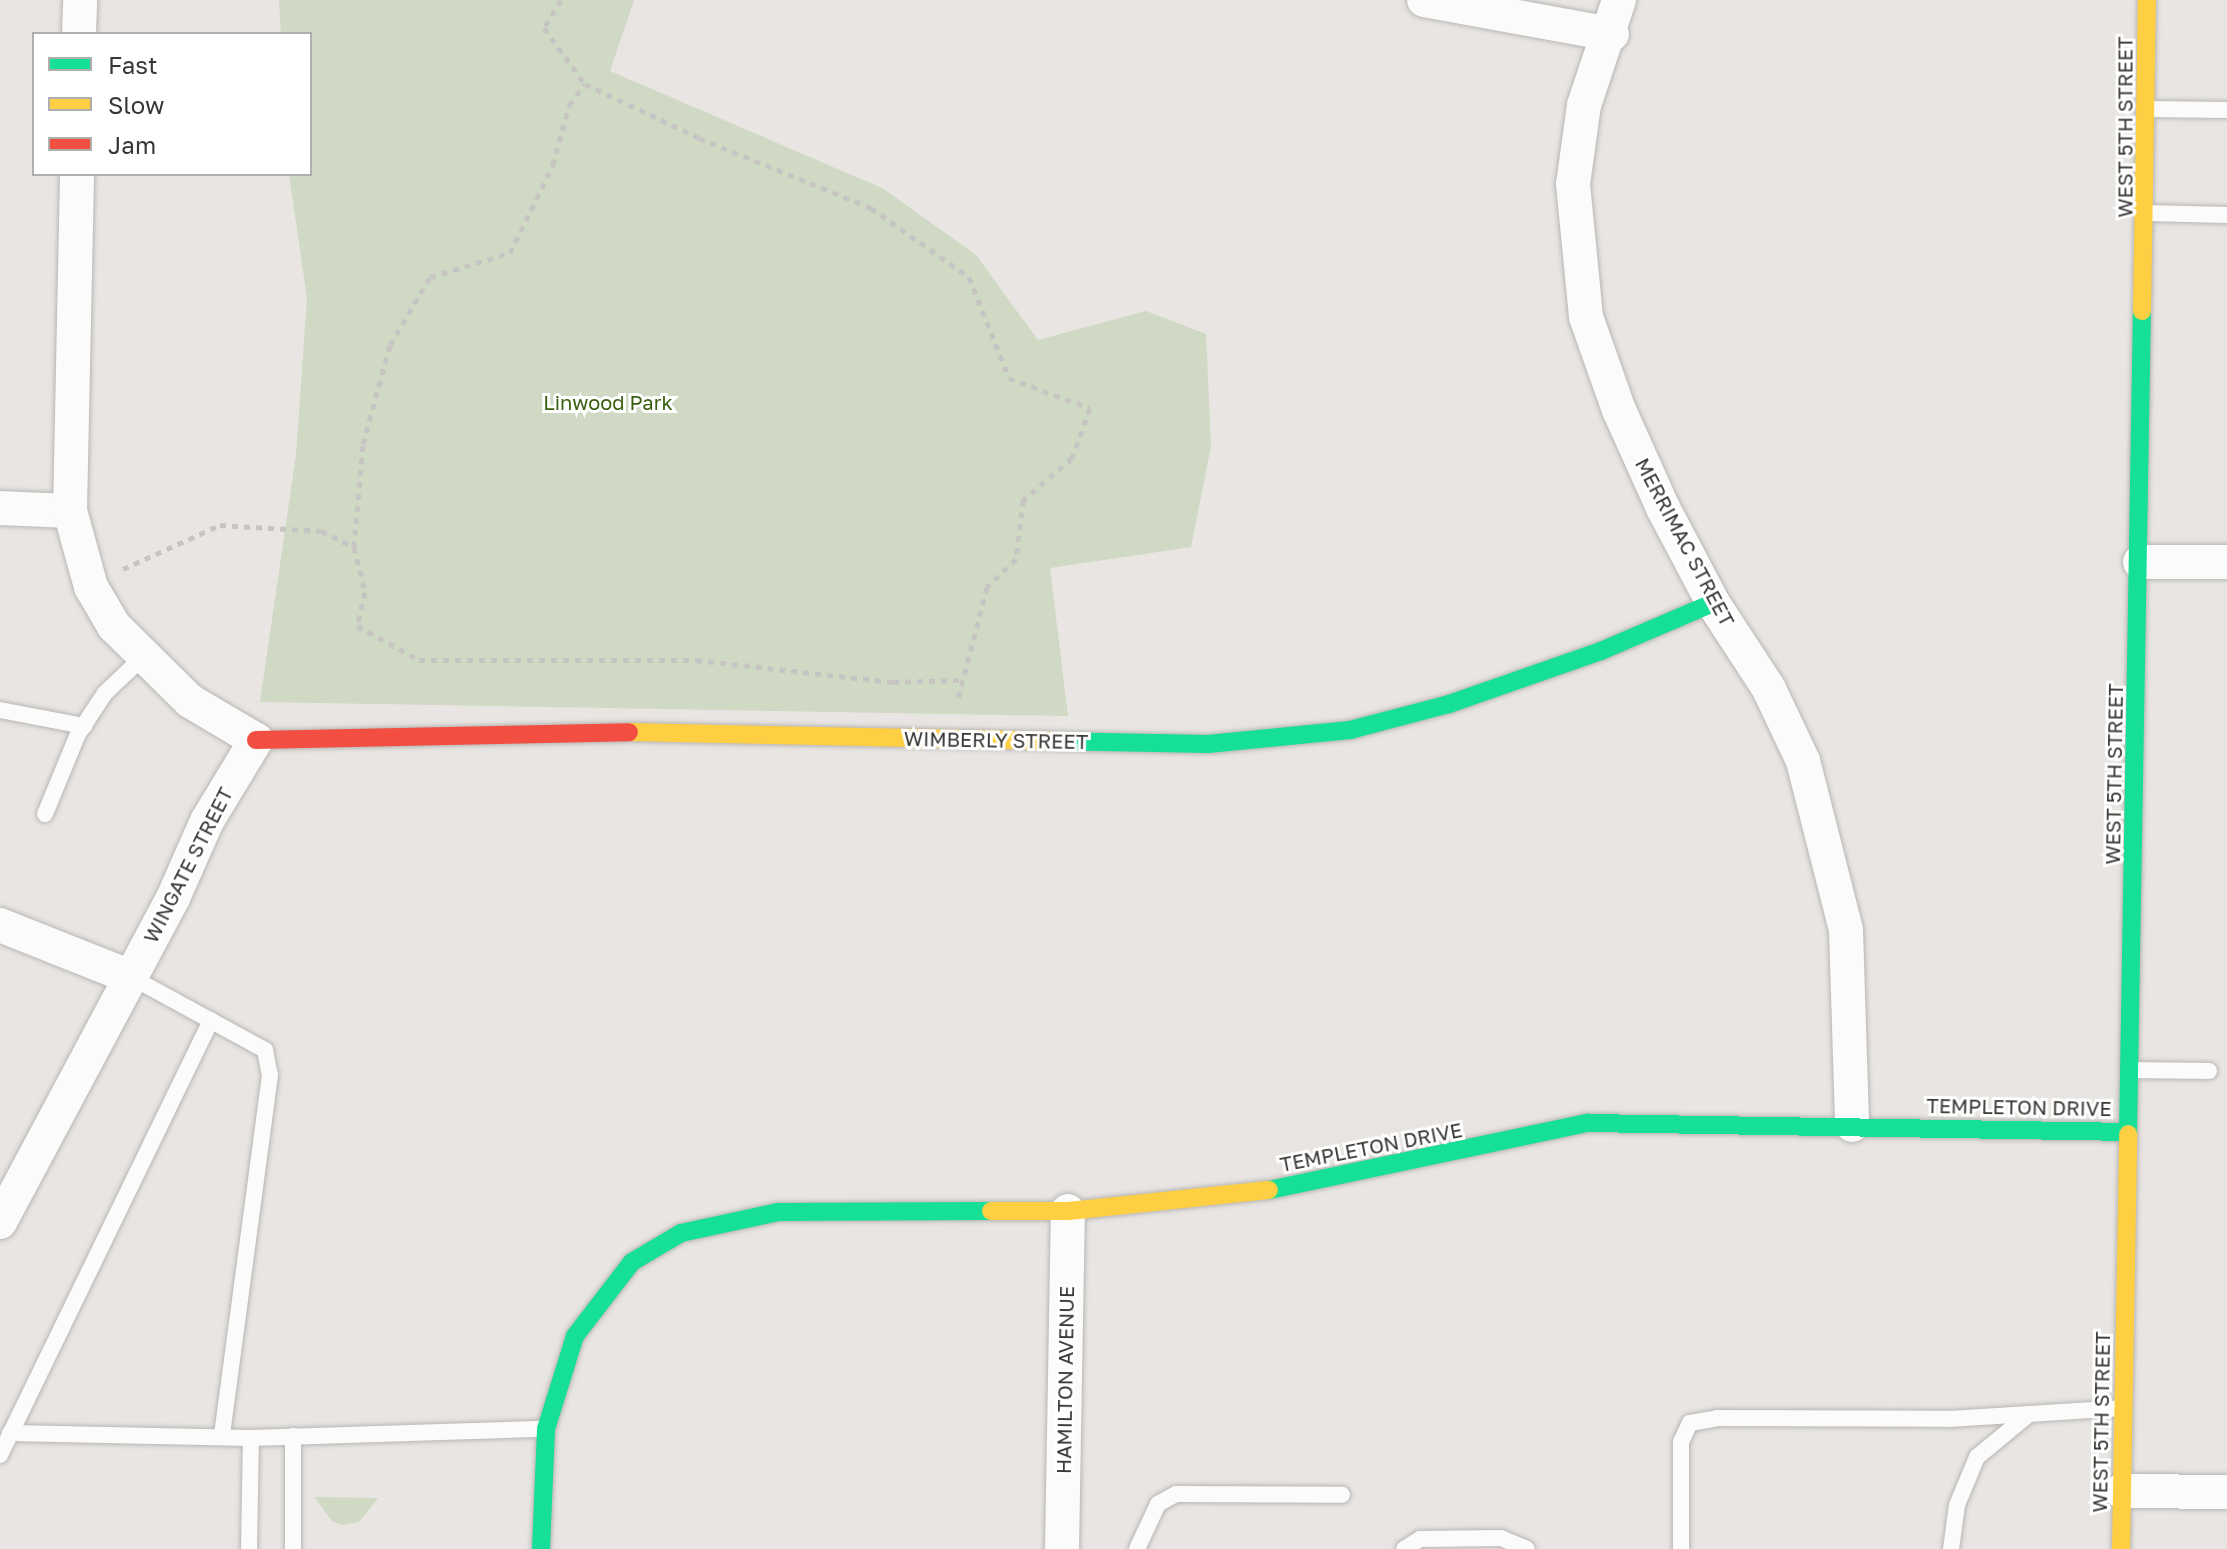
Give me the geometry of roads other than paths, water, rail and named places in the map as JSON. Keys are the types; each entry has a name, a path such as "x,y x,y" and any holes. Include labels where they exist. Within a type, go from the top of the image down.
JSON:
{"street":[{"path":"79,32 80,0"},
{"path":"1424,0 1612,34"},
{"name":"MERRIMAC STREET","path":"1619,0 1612,34 1584,105 1573,184 1586,317 1619,410 1713,603 1769,689 1803,761 1822,823 1846,930 1852,1125"},
{"name":"WEST 5TH STREET","path":"2121,1549 2147,213 2147,0"},
{"path":"77,176 70,511 91,587 114,626 190,701 256,740"},
{"path":"0,508 70,511"},
{"path":"2140,562 2227,562"},
{"name":"WIMBERLY STREET","path":"256,740 554,731 1208,744 1350,730 1449,704 1601,651 1713,603"},
{"name":"WINGATE STREET","path":"0,1222 131,977 207,821 256,740"},
{"path":"0,925 131,977"},
{"name":"TEMPLETON DRIVE","path":"546,1429 575,1336 632,1262 681,1233 778,1212 1068,1211 1326,1182 1588,1123 2128,1132"},
{"name":"HAMILTON AVENUE","path":"1062,1549 1068,1211"},
{"path":"541,1549 546,1429"},
{"path":"2121,1491 2227,1492"}],"lane":[{"path":"2147,109 2227,110"},
{"path":"2147,213 2227,215"},
{"path":"45,814 84,726 105,693 144,656"},
{"path":"0,710 84,726"},
{"path":"131,977 265,1050 270,1075 222,1437"},
{"path":"0,1455 211,1021"},
{"path":"2129,1070 2209,1071"},
{"path":"1681,1549 1681,1442 1690,1423 1717,1418 1949,1419 2123,1408"},
{"path":"1951,1549 1957,1505 1977,1457 2030,1414"},
{"path":"10,1433 251,1438 546,1429"},
{"path":"293,1436 293,1549"},
{"path":"249,1549 251,1438"},
{"path":"1137,1549 1158,1504 1176,1494 1342,1495"},
{"path":"1404,1549 1420,1539 1501,1538 1527,1549"}],"park label":[{"name":"Linwood Park","path":"608,402"}]}
